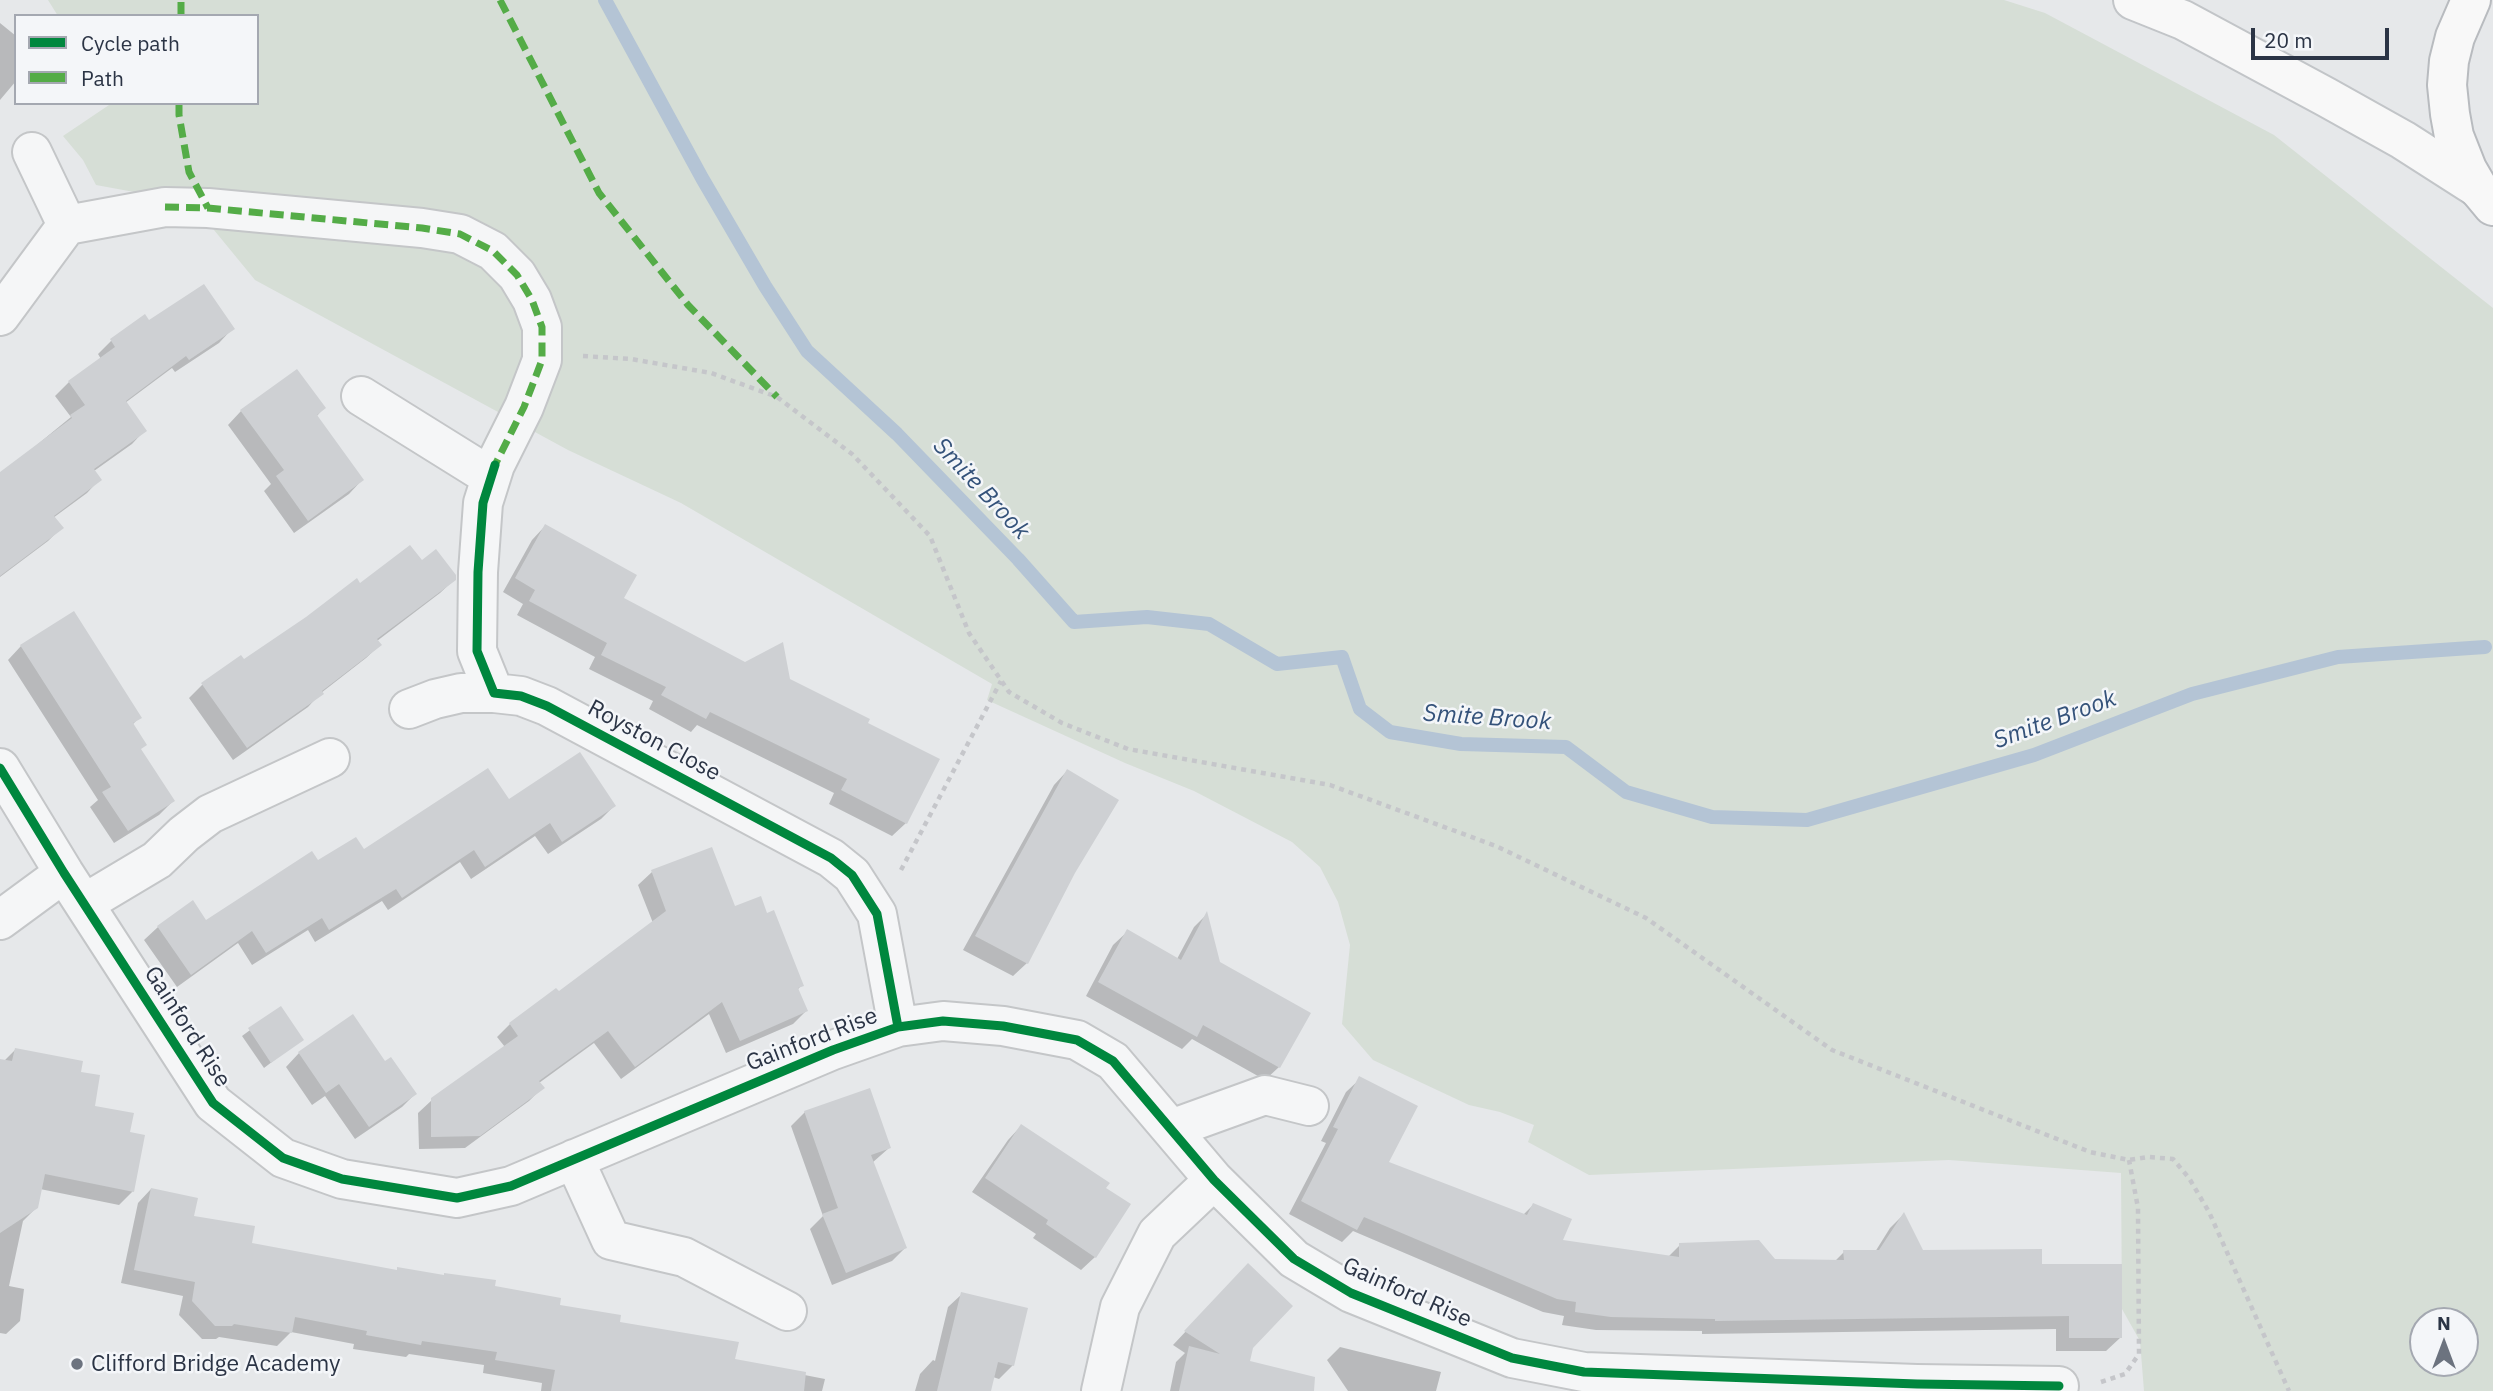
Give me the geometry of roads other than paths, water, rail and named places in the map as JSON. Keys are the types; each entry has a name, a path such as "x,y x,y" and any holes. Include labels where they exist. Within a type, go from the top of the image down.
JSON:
{"main road":[{"path":"2133,0 2183,20 2403,140 2485,197"},
{"path":"2471,0 2455,37 2447,85 2454,136 2467,169 2485,197"}],"street":[{"path":"32,152 67,225"},
{"path":"0,316 67,225 165,207 208,208 422,228 460,234 493,251 517,275 542,327 542,360 524,407 493,471 483,503 478,572 477,651 494,693"},
{"path":"362,396 493,471"},
{"name":"Royston Close","path":"409,709 461,693 521,696 547,706 831,858 852,875 877,914 898,1027"},
{"path":"0,920 74,888 157,860 210,814 330,758"},
{"name":"Gainford Rise","path":"0,768 213,1103 283,1158 342,1179 457,1198 511,1186 833,1050 898,1027 943,1021 1003,1026 1077,1040 1112,1061 1214,1180 1294,1259 1350,1293 1507,1375 1584,1372 1917,1387 2059,1386"},
{"path":"1171,1129 1265,1095 1309,1106"},
{"path":"574,1159 611,1240 684,1257 787,1311"},
{"path":"1101,1391 1120,1307 1157,1234 1214,1180"}],"waterway":[{"name":"Smite Brook","path":"605,0 702,178 765,286 807,351 897,434 1018,559 1074,622 1147,617 1209,624 1277,664 1342,657 1360,709 1390,732 1461,744 1566,747 1626,792 1712,817 1807,820 2034,755 2192,694 2338,657 2485,647"}],"place":[{"name":"Clifford Bridge Academy","path":"77,1364"}]}
